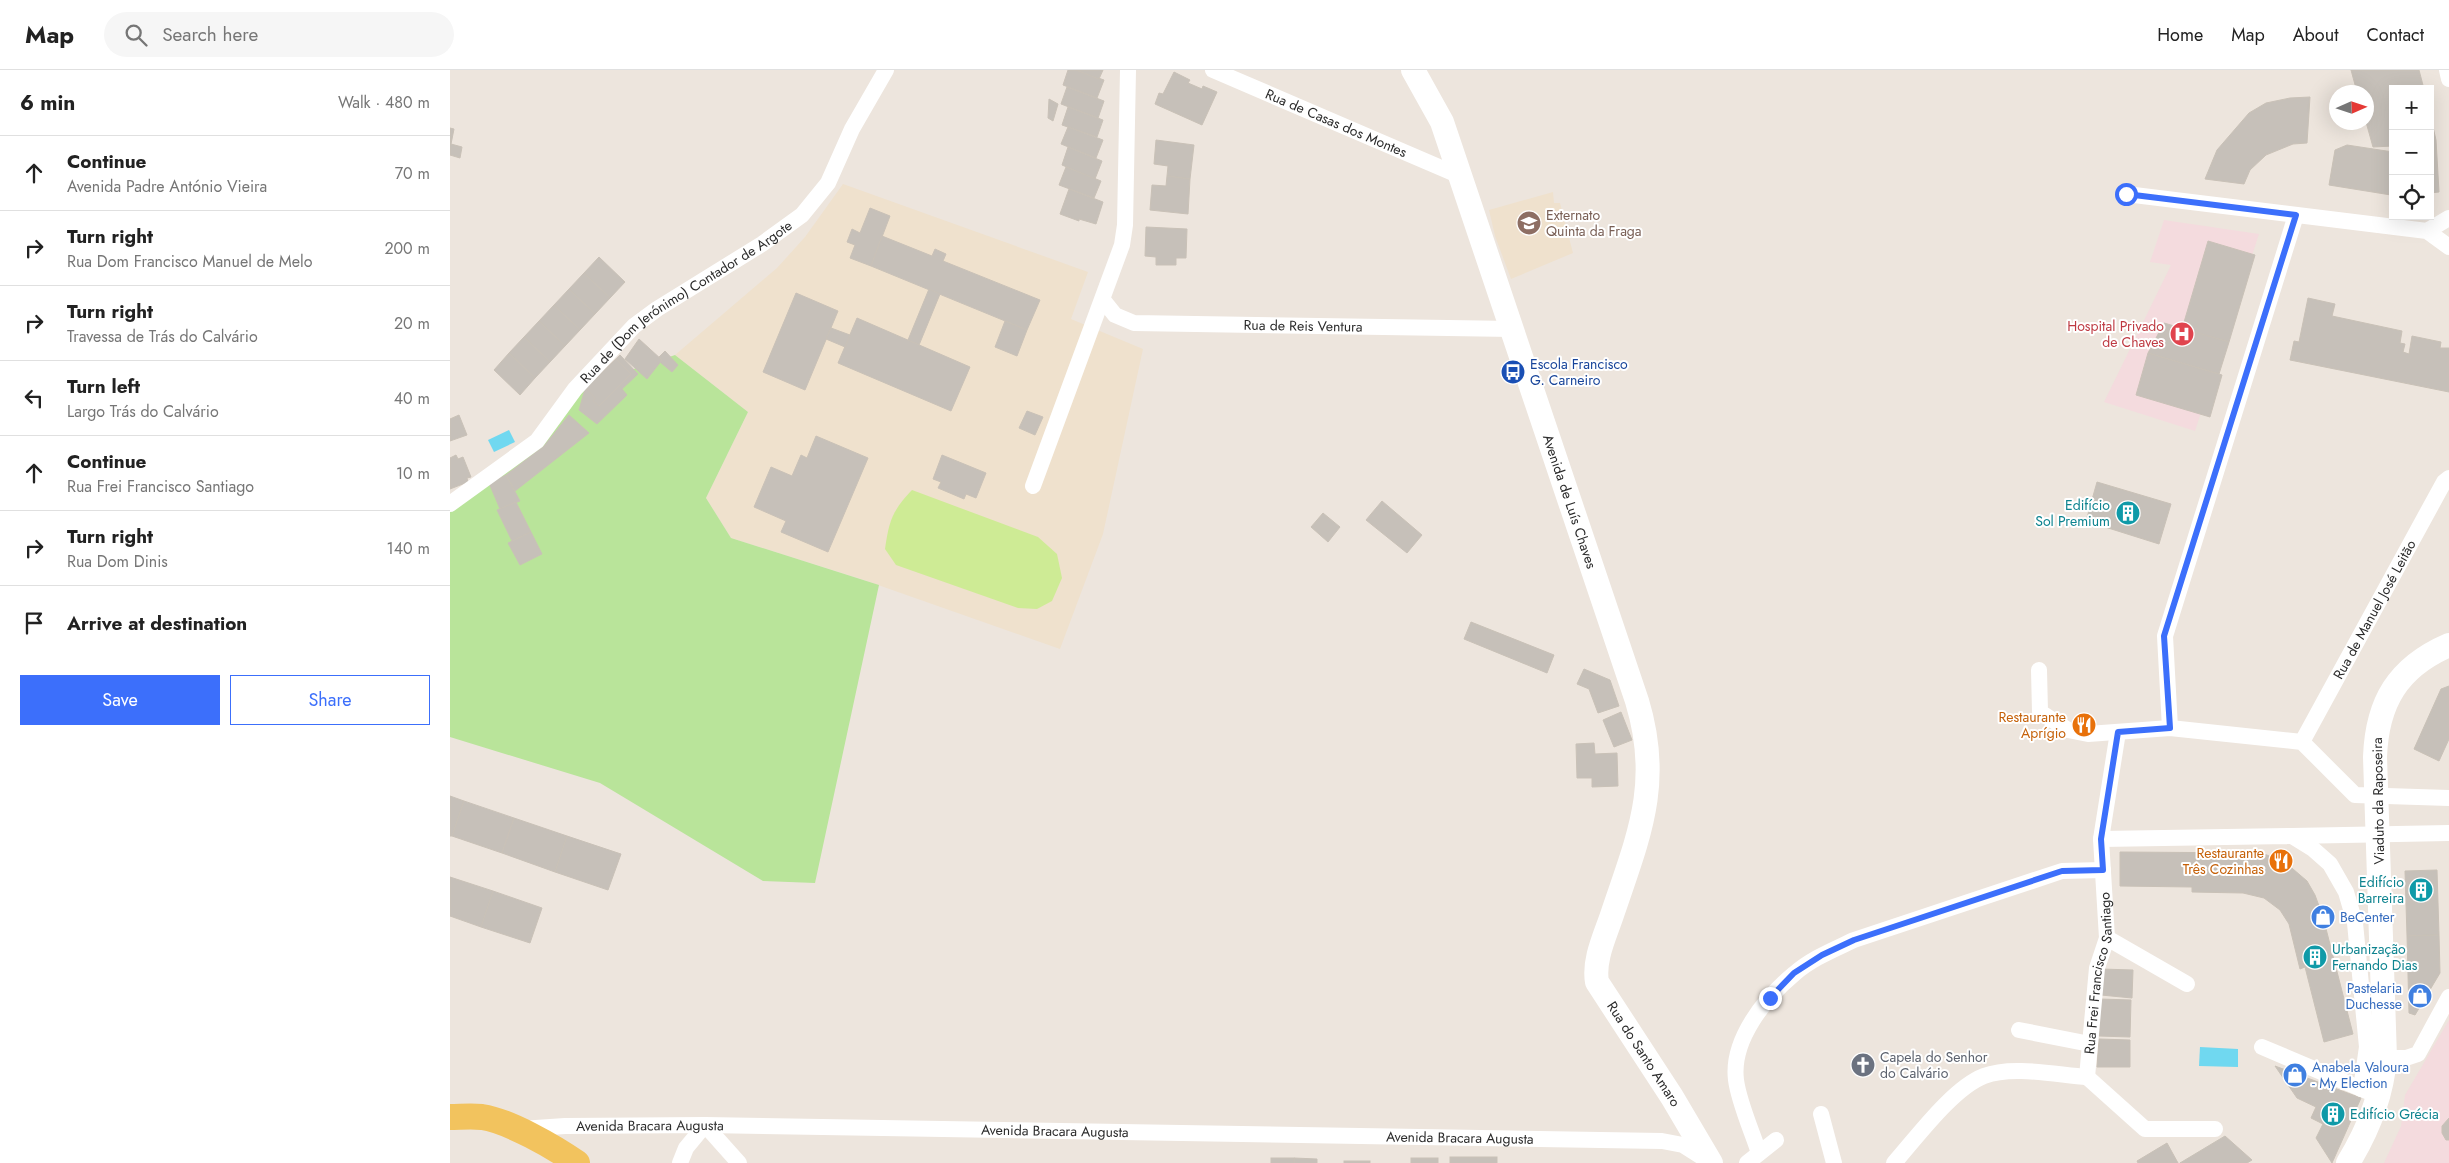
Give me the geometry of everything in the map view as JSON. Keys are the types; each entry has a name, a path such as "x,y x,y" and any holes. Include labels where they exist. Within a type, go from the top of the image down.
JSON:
{"main road":[{"name":"Avenida de Luís Chaves","path":"1413,70 1442,122 1637,701 1646,734 1648,792 1643,819 1603,943"},
{"name":"Viaduto da Raposeira","path":"2348,1163 2366,1129 2369,1092 2385,1052 2375,742 2380,717 2390,693 2404,675 2420,660 2449,645"},
{"name":"Rua do Santo Amaro","path":"1603,943 1596,969 1599,988 1672,1097 1711,1163"},
{"name":"Avenida Bracara Augusta","path":"450,1117 483,1118 516,1130"},
{"path":"516,1130 557,1150 577,1163"}],"street":[{"name":"Rua de (Dom Jerónimo) Contador de Argote","path":"450,504 536,441 575,390 634,326 657,309 762,244 802,215 828,183 852,128 886,70"},
{"path":"1033,486 1122,245 1125,225 1128,70"},
{"name":"Rua de Casas dos Montes","path":"1213,70 1460,176"},
{"path":"2447,70 2449,79"},
{"path":"2126,194 2428,231 2449,247"},
{"path":"2170,728 2164,636 2296,215"},
{"path":"2428,231 2449,218"},
{"name":"Rua de Reis Ventura","path":"1103,300 1115,315 1134,323 1512,330"},
{"name":"Rua de Manuel José Leitão","path":"2302,742 2444,482 2449,478"},
{"path":"2039,670 2040,712 2068,730 2088,734 2170,728 2302,742 2355,795 2449,798"},
{"name":"Rua Frei Francisco Santiago","path":"2087,1077 2097,968 2107,938 2101,839 2118,732"},
{"path":"2101,839 2449,833"},
{"path":"2262,1047 2369,1092 2368,1048 2355,923 2346,892 2330,864 2313,849 2292,836"},
{"path":"1776,1140 1753,1158 1736,1081 1736,1060 1746,1032 1770,998 1794,973 1822,955 1854,940 2062,871 2103,870"},
{"path":"2107,938 2187,984"},
{"path":"2385,1052 2406,1058 2418,1054 2449,996"},
{"path":"2019,1030 2090,1044"},
{"path":"1894,1163 1961,1090 1985,1076 2013,1071 2087,1077 2146,1129 2215,1128"},
{"path":"1662,1141 1672,1134 1677,1126 1677,1116 1672,1097"},
{"path":"1821,1114 1834,1163"},
{"path":"680,1163 686,1148 705,1125 739,1163"},
{"name":"Avenida Bracara Augusta","path":"516,1130 565,1126 705,1125 1662,1141 1688,1147 1711,1163"}],"shaded area":[{"path":"843,184 1088,272 1071,319 1143,349 1103,534 1060,649 861,579 731,538 706,498 748,412 675,355 777,268 805,237"},
{"name":"Externato Quinta da Fraga","path":"1553,192 1554,203 1560,203 1573,253 1511,279 1495,236 1489,210"},
{"name":"Hospital Privado de Chaves","path":"2164,220 2259,234 2195,431 2104,402 2171,265 2150,262"},
{"path":"2449,1020 2449,1163 2384,1163 2401,1126 2405,1095"}],"green space":[{"path":"675,355 748,412 706,498 731,538 879,585 815,883 763,881 600,783 450,737 450,510 489,483 575,389"},
{"path":"912,490 1038,537 1057,554 1062,578 1052,601 1037,609 1018,608 896,565 885,549 888,531 892,517"}],"water":[{"path":"509,430 515,442 494,452 488,440"},
{"path":"2200,1047 2238,1049 2238,1067 2199,1066"}],"building":[{"path":"1068,70 1076,70 1104,80 1097,98 1063,85"},
{"path":"1076,70 1103,70 1099,79"},
{"path":"2351,70 2419,70 2423,85 2389,85 2389,146 2373,147 2368,130 2374,130 2374,85 2355,85"},
{"path":"1174,72 1190,80 1188,83 1202,89 1203,86 1217,92 1202,125 1155,104 1159,93 1163,94"},
{"path":"1067,87 1104,101 1098,118 1061,104"},
{"path":"2310,97 2307,143 2293,144 2266,155 2250,170 2244,184 2205,179 2217,150 2249,113 2266,103 2290,98"},
{"path":"1049,99 1058,104 1053,121 1048,118"},
{"path":"1068,107 1103,120 1097,137 1062,125"},
{"path":"1068,127 1103,140 1096,158 1061,144"},
{"path":"450,128 454,129 451,144 462,147 460,158 450,155"},
{"path":"2434,131 2436,140 2439,192 2434,193"},
{"path":"1156,140 1194,145 1190,179 1167,176 1168,166 1154,164"},
{"path":"2347,145 2389,151 2389,195 2329,185 2335,150"},
{"path":"1068,147 1102,161 1095,179 1062,165"},
{"path":"1066,167 1101,181 1094,198 1059,185"},
{"path":"1167,176 1190,179 1188,214 1150,210 1152,185 1166,186"},
{"path":"1069,189 1103,202 1096,224 1079,219 1079,221 1060,214"},
{"path":"870,208 890,216 871,266 850,258 855,245 847,242 852,229 860,233"},
{"path":"1146,227 1187,229 1186,258 1176,258 1176,265 1156,265 1156,257 1145,256"},
{"path":"882,236 932,256 935,249 946,254 943,261 1040,300 1027,330 871,266"},
{"path":"2208,241 2255,255 2229,342 2182,329"},
{"path":"599,257 625,282 610,298 584,273"},
{"path":"584,273 610,298 595,314 569,289"},
{"path":"569,289 595,314 580,330 554,305"},
{"path":"929,289 940,294 919,345 908,340"},
{"path":"796,293 838,311 805,390 763,372"},
{"path":"2308,298 2335,304 2332,316 2402,331 2400,343 2405,344 2403,352 2409,354 2412,336 2441,342 2440,348 2449,348 2449,392 2290,360 2294,341 2299,342"},
{"path":"554,305 580,330 565,346 539,321"},
{"path":"857,318 970,367 951,411 838,363"},
{"path":"539,321 565,346 550,362 524,337"},
{"path":"1005,321 1027,330 1017,356 995,347"},
{"path":"2164,323 2229,342 2219,374 2148,353"},
{"path":"831,328 850,335 845,347 826,339"},
{"path":"524,337 550,362 535,378 509,353"},
{"path":"639,339 662,360 647,379 625,359"},
{"path":"665,351 678,365 672,372 660,362 662,360 659,357"},
{"path":"509,353 535,378 520,395 494,370"},
{"path":"2148,353 2222,375 2210,417 2136,395"},
{"path":"620,355 638,374 622,389 627,395 597,424 579,410 585,389"},
{"path":"616,359 631,374 599,406 593,401 595,398 586,388"},
{"path":"1027,411 1043,417 1035,435 1019,428"},
{"path":"459,415 467,435 450,441 450,419"},
{"path":"569,415 589,433 515,491 506,475 544,446"},
{"path":"816,436 868,458 828,552 781,532 786,521 754,507 771,467 792,476 801,455 807,458"},
{"path":"456,455 458,459 463,457 471,477 467,478 468,482 450,489 450,458"},
{"path":"942,455 986,473 976,498 966,494 964,499 938,488 941,482 933,479"},
{"path":"506,475 520,501 500,509 489,483"},
{"name":"Edifício Sol Premium","path":"2097,482 2171,504 2159,544 2086,521"},
{"path":"1382,501 1422,535 1407,553 1366,520"},
{"path":"516,502 531,532 512,541 497,510"},
{"path":"1323,513 1340,527 1328,542 1311,527"},
{"path":"531,532 542,554 520,565 508,543"},
{"path":"1471,622 1554,655 1547,673 1464,639"},
{"path":"1584,669 1610,680 1619,706 1598,713 1589,689 1577,684"},
{"path":"2449,686 2449,739 2439,761 2414,749 2441,689"},
{"path":"1621,712 1632,740 1614,747 1603,720"},
{"path":"1594,743 1595,754 1617,753 1618,786 1592,787 1592,778 1577,778 1576,744"},
{"path":"450,796 464,801 452,836 450,836"},
{"path":"464,801 514,818 502,853 452,836"},
{"path":"514,818 567,836 555,872 502,853"},
{"path":"567,836 621,854 608,890 555,872"},
{"name":"Urbanização Fernando Dias","path":"2120,852 2262,853 2286,863 2307,881 2315,895 2323,917 2353,1034 2324,1042 2305,967 2300,969 2289,924 2280,910 2264,898 2243,893 2192,892 2192,887 2120,886"},
{"name":"Edifício Barreira","path":"2437,870 2439,935 2407,936 2405,871"},
{"path":"450,877 493,891 481,927 450,916"},
{"path":"493,891 542,908 530,943 481,927"},
{"name":"Edifício Barreira","path":"2439,935 2440,973 2415,1015 2409,1013 2407,936"},
{"path":"2101,969 2133,970 2132,998 2101,995"},
{"path":"2100,999 2131,1000 2130,1037 2099,1036"},
{"path":"2099,1039 2130,1040 2130,1067 2097,1067"},
{"name":"Capela do Senhor do Calvário","path":"1865,1054 1872,1071 1860,1075 1854,1059"},
{"name":"Edifício Grécia","path":"2275,1066 2361,1098 2332,1163 2316,1138 2323,1124 2311,1118 2316,1107 2297,1098"},
{"path":"2449,1118 2449,1140 2446,1140 2442,1133 2442,1126"},
{"path":"2225,1136 2252,1160 2247,1163 2180,1163"},
{"path":"2167,1143 2178,1163 2138,1163 2137,1161"},
{"path":"1450,1157 1497,1157 1497,1163 1450,1163"},
{"path":"1271,1158 1294,1158 1294,1163 1271,1163"},
{"path":"1294,1158 1317,1159 1317,1163 1294,1163"},
{"path":"1411,1158 1438,1158 1438,1163 1411,1163"},
{"path":"1344,1161 1370,1161 1370,1163 1344,1163"}],"place":[{"name":"Externato Quinta da Fraga","path":"1529,223"},
{"name":"Hospital Privado de Chaves","path":"2182,334"},
{"name":"Escola Francisco G. Carneiro","path":"1513,372"},
{"name":"Edifício Sol Premium","path":"2128,513"},
{"name":"Restaurante Aprígio","path":"2084,725"},
{"name":"Restaurante Três Cozinhas","path":"2281,861"},
{"name":"Edifício Barreira","path":"2421,890"},
{"name":"BeCenter","path":"2323,917"},
{"name":"Urbanização Fernando Dias","path":"2315,957"},
{"name":"Pastelaria Duchesse","path":"2420,996"},
{"name":"Capela do Senhor do Calvário","path":"1863,1065"},
{"name":"Anabela Valoura - My Election","path":"2295,1075"},
{"name":"Edifício Grécia","path":"2333,1114"}],"route":[{"path":"1770,998 1794,973 1822,955 1854,940 2062,871 2103,870 2101,839 2118,732 2170,728 2164,636 2296,215 2126,194"}]}
